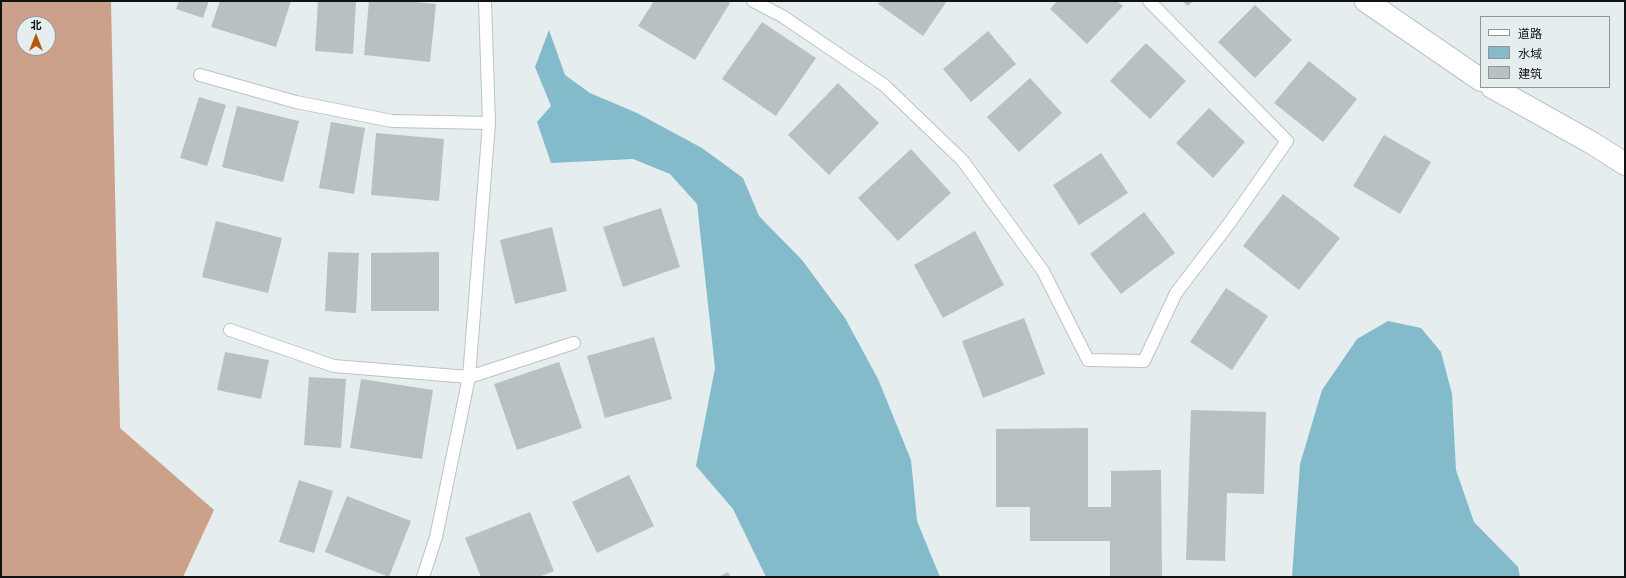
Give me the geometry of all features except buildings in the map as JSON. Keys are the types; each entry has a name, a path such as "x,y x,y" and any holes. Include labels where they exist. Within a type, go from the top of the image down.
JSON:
{"street":[{"path":"1366,1 1480,79"},
{"path":"1494,88 1592,142 1625,164"}],"lane":[{"path":"422,577 436,537 469,377 489,123 485,1"},
{"path":"753,1 782,16 884,85 963,161 1043,271 1088,360 1144,361 1176,293 1231,221 1287,140 1149,1"},
{"path":"200,75 296,102 392,121 489,123"},
{"path":"230,330 334,366 469,377 574,343"}],"shaded area":[{"path":"1,1 111,1 120,428 214,510 183,577 1,577"}],"water":[{"path":"549,30 565,75 590,93 637,113 702,148 743,178 759,216 802,260 845,318 878,379 911,460 917,521 940,577 766,577 733,509 696,466 715,368 697,204 670,174 633,159 551,163 537,122 551,106 535,67"},
{"path":"1388,321 1421,328 1441,352 1452,394 1456,470 1474,522 1518,567 1520,577 1292,577 1300,464 1322,390 1357,339"}]}
